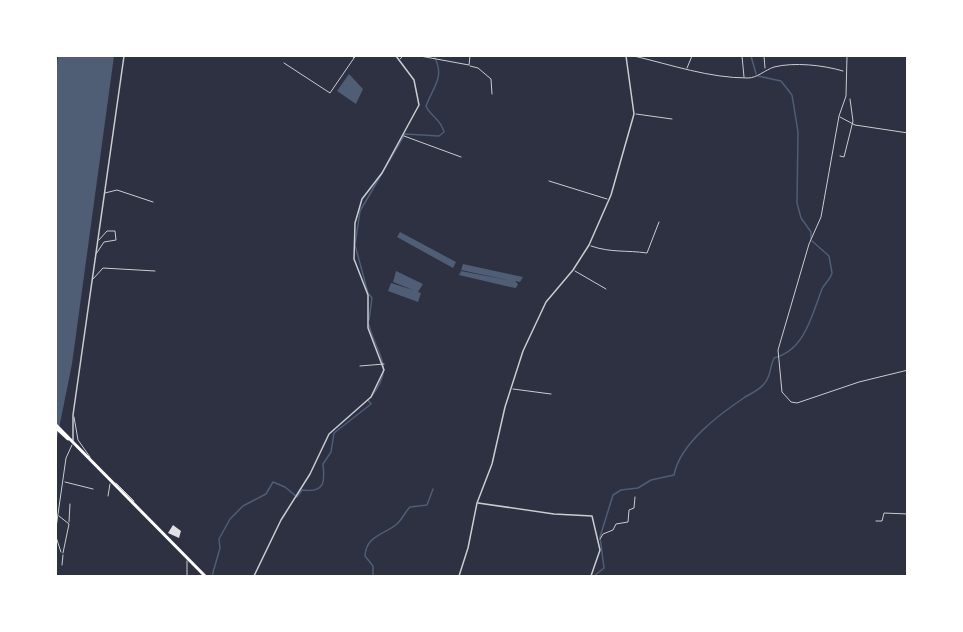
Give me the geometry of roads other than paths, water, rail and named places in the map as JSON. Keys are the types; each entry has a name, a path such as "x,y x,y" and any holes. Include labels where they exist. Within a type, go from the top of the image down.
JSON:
{"highway":[{"path":"56,426 205,576"}],"street":[{"path":"56,528 66,458 73,444 73,415 124,56"},
{"path":"284,63 330,93 357,56"},
{"path":"254,576 290,503 310,474 329,434 371,397 381,380 384,364 368,328 368,295 357,272 353,245 355,223 362,199 382,173 418,108 420,99 414,80 396,56"},
{"path":"400,59 403,56"},
{"path":"420,56 478,68 491,79 492,93"},
{"path":"469,65 470,56"},
{"path":"459,576 468,548 477,503 492,464 511,388 546,302 573,270 589,245 609,199 634,114 626,56"},
{"path":"634,56 686,69 744,78 753,78 765,70 782,66 831,67 845,71"},
{"path":"686,69 692,56"},
{"path":"742,56 744,78"},
{"path":"764,56 765,70"},
{"path":"847,56 846,96 839,116 820,217 809,244 778,355 782,392 793,403 859,382 908,370"},
{"path":"840,156 844,157 852,124 850,99"},
{"path":"634,114 672,119"},
{"path":"839,116 852,124 908,133"},
{"path":"402,135 461,157"},
{"path":"549,181 609,199"},
{"path":"103,197 107,192 117,190 153,202"},
{"path":"589,245 616,252 629,249 647,253 659,222"},
{"path":"95,256 104,242 116,240 115,231 107,231 98,241"},
{"path":"92,280 103,268 155,271"},
{"path":"573,270 606,289"},
{"path":"360,366 384,364"},
{"path":"511,388 539,395 550,394"},
{"path":"73,415 78,440 84,451 113,481 122,487 134,501 133,505"},
{"path":"63,482 93,489"},
{"path":"108,496 111,483"},
{"path":"598,539 602,539 603,534 612,531 616,524 628,522 629,510 634,508 635,497"},
{"path":"477,503 554,514 592,516 598,539 598,560 591,576"},
{"path":"62,566 70,504"},
{"path":"876,521 882,521 884,513 888,512 908,514"},
{"path":"57,514 69,524"},
{"path":"56,537 63,553"},
{"path":"187,576 188,559"}],"water":[{"path":"58,56 114,56 72,364 56,443 56,73"},
{"path":"349,74 363,89 356,104 337,91"},
{"path":"400,232 456,262 453,268 397,237"},
{"path":"463,264 523,277 520,282 515,281 518,284 516,288 510,287 459,275 461,271 512,281 461,270"},
{"path":"396,271 423,284 418,292 421,293 418,302 388,291 391,283 413,290 393,282"}],"waterway":[{"path":"369,320 372,298 368,293 355,245 360,211 405,134 439,136 444,132 426,106 439,70 434,56"},
{"path":"751,56 756,74"},
{"path":"758,76 781,81 792,95 798,132 797,203 801,218 811,232 811,239"},
{"path":"594,576 604,568 600,537 613,495 621,490 638,488 651,480 674,475 684,452 702,430 762,386 767,381 774,358 785,354 800,340 811,320 822,289 832,273 829,256 812,241"},
{"path":"369,325 383,369 382,377 371,397"},
{"path":"212,576 220,548 219,539 230,519 243,506 266,494 273,482 285,487 297,497 302,490 319,488 324,476 323,464 331,452 334,433 371,404 368,400"},
{"path":"373,576 373,566 365,556 372,539 398,523 410,507 427,505 433,489"}]}
